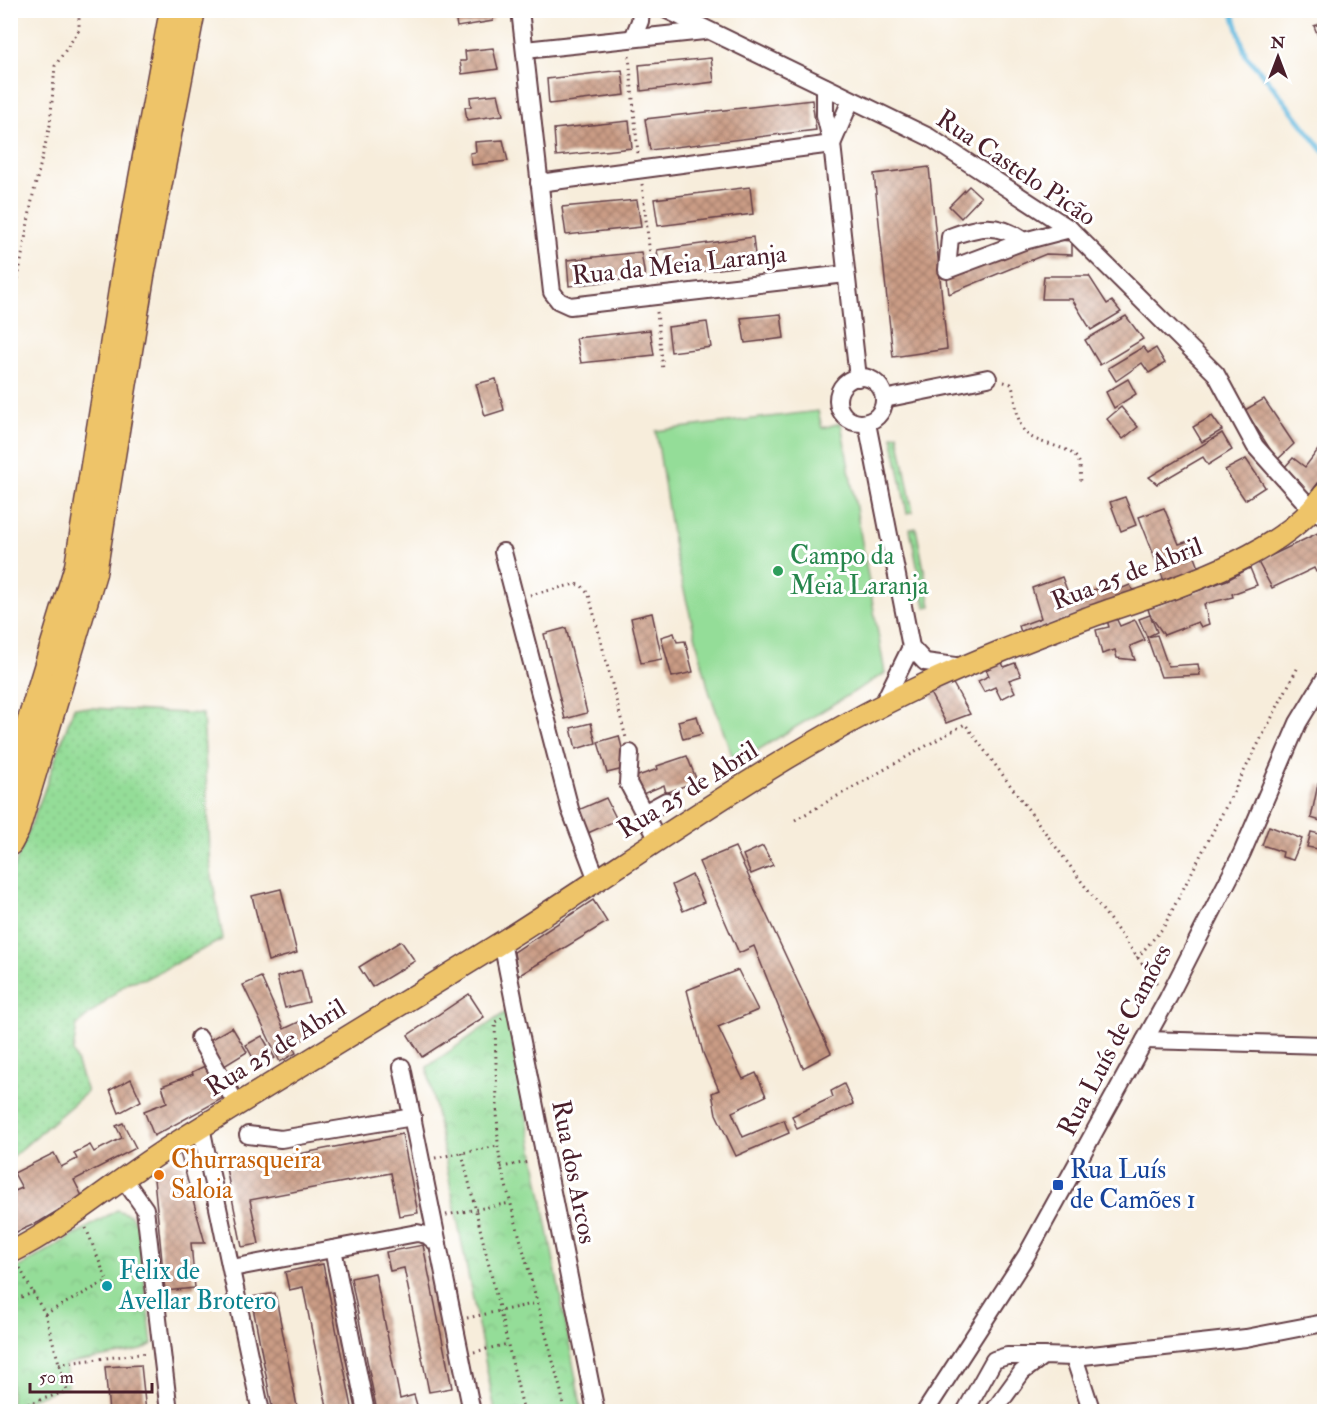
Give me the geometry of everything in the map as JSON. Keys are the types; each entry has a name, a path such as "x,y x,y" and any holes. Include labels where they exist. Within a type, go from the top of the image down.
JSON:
{"highway":[{"path":"10,785 76,566 124,271 172,10"},
{"path":"10,843 17,830 94,573 142,276 193,10"}],"main road":[{"name":"Rua 25 de Abril","path":"11,1253 46,1236 123,1178 201,1127 502,942 658,840 828,734 918,687 1003,650 1210,573 1277,540 1321,507"}],"street":[{"name":"Rua da Meia Laranja","path":"520,10 552,292 559,301 570,306 846,274"},
{"path":"630,39 640,21 641,10"},
{"name":"Rua Castelo Picão","path":"667,10 704,31 929,137 1070,229 1216,374 1255,446 1321,507"},
{"path":"525,50 704,31"},
{"path":"825,87 825,115 832,144 858,378"},
{"path":"832,144 851,100"},
{"path":"539,183 832,144"},
{"path":"1024,241 1070,229"},
{"path":"858,378 868,378 876,383 884,399 879,414 867,423 848,420 839,407 840,390 845,384 858,378"},
{"path":"884,399 988,378"},
{"path":"867,423 909,652 912,681 918,687 925,662"},
{"path":"503,552 570,809 597,880"},
{"path":"909,652 925,662 963,667"},
{"path":"882,706 909,652"},
{"name":"Rua Luís de Camões","path":"929,1410 1026,1256 1168,998 1242,853 1298,723 1324,680"},
{"path":"630,753 628,783 658,840"},
{"path":"644,813 666,801"},
{"name":"Rua dos Arcos","path":"502,942 596,1412"},
{"path":"199,1038 237,1105"},
{"path":"1145,1040 1324,1045"},
{"path":"402,1067 472,1412"},
{"path":"248,1135 281,1139 413,1117"},
{"path":"201,1127 261,1412"},
{"path":"123,1178 145,1209 164,1351 169,1412"},
{"path":"232,1268 417,1233 428,1235 438,1244"},
{"path":"333,1249 366,1412"},
{"path":"965,1412 994,1360 1015,1355 1074,1358 1246,1338 1324,1323"},
{"path":"993,1412 1022,1372 1043,1356"},
{"path":"1074,1358 1092,1412"}],"path":[{"path":"10,294 16,289 33,195 50,125 55,66 79,30 79,10"},
{"path":"630,39 640,170 663,370"},
{"path":"988,378 1011,384 1023,429 1031,437 1068,451 1079,462 1081,481"},
{"path":"514,599 575,584 582,586 589,595 630,753"},
{"path":"1137,958 1163,928 1298,667"},
{"path":"795,820 965,724 1168,998"},
{"path":"516,1009 495,1022 498,1146 510,1203 562,1395 562,1412"},
{"path":"421,1161 498,1146"},
{"path":"462,1153 524,1412"},
{"path":"501,1167 545,1160"},
{"path":"433,1217 510,1203"},
{"path":"45,1314 107,1281 80,1212"},
{"path":"10,1410 67,1391 45,1314 11,1253"},
{"path":"10,1301 33,1293"},
{"path":"454,1321 538,1303"},
{"path":"460,1354 508,1344"},
{"path":"59,1364 164,1351"}],"green space":[{"path":"818,411 822,428 841,423 885,673 735,764 709,691 675,554 656,431"},
{"path":"898,434 913,512 907,513 892,436"},
{"path":"916,528 931,606 925,607 910,529"},
{"path":"74,707 203,714 211,871 223,939 147,978 128,982 77,1025 73,1052 87,1092 11,1158 11,875"},
{"path":"507,1011 582,1411 495,1411 427,1067"},
{"path":"117,1210 130,1215 138,1225 152,1344 142,1350 65,1364 68,1386 11,1406 11,1272"}],"building":[{"path":"461,10 492,10 493,21 457,27 455,14 461,13"},
{"path":"1324,22 1324,51 1314,26"},
{"path":"493,48 498,69 462,74 460,61 466,61 465,51"},
{"path":"711,58 714,82 641,91 639,65"},
{"path":"622,70 625,95 549,104 547,79"},
{"path":"498,94 503,115 467,120 465,107 471,107 470,97"},
{"path":"812,100 816,130 650,150 645,119"},
{"path":"629,121 632,148 556,156 554,129"},
{"path":"503,140 508,161 472,165 470,153 476,152 475,142"},
{"path":"929,167 947,349 893,357 874,174"},
{"path":"969,186 981,197 961,218 949,206"},
{"path":"750,187 753,214 658,226 654,199"},
{"path":"637,200 641,227 566,235 562,207"},
{"path":"753,237 756,264 661,277 657,250"},
{"path":"1044,239 1072,241 1072,255 1046,254 949,294 947,277"},
{"path":"641,252 645,277 569,286 567,260"},
{"path":"1044,276 1089,276 1107,304 1112,301 1121,312 1091,330 1072,299 1042,299"},
{"path":"781,314 784,338 745,343 741,318"},
{"path":"1126,316 1143,339 1100,365 1085,340"},
{"path":"707,322 711,347 671,352 668,327"},
{"path":"650,330 654,355 581,363 576,338"},
{"path":"1143,347 1148,353 1156,348 1165,363 1149,373 1142,363 1116,381 1108,368"},
{"path":"496,379 504,410 485,416 476,384"},
{"path":"1128,379 1136,394 1114,408 1106,392"},
{"path":"1264,399 1294,444 1277,460 1245,410"},
{"path":"1121,407 1138,427 1123,439 1107,419"},
{"path":"1212,416 1222,430 1202,442 1193,427"},
{"path":"1222,433 1232,450 1208,465 1203,457 1157,484 1149,477"},
{"path":"1324,442 1324,475 1310,494 1284,468 1293,458 1305,467"},
{"path":"1246,459 1265,487 1245,500 1225,470"},
{"path":"1125,497 1136,525 1121,531 1110,502"},
{"path":"1164,508 1179,544 1189,541 1201,573 1166,586 1139,517"},
{"path":"1324,530 1324,567 1316,572 1314,568 1272,588 1258,562"},
{"path":"1250,568 1257,585 1232,594 1233,597 1204,604 1209,624 1201,627 1198,622 1164,635 1150,615 1148,609 1227,580"},
{"path":"1062,577 1070,598 1115,583 1118,590 1130,585 1135,595 1022,635 1019,626 1041,618 1032,588"},
{"path":"652,613 662,659 641,663 631,618"},
{"path":"1150,615 1157,632 1147,637 1139,619"},
{"path":"1116,618 1120,626 1135,620 1145,640 1130,646 1135,660 1117,658 1115,650 1102,654 1096,630 1109,627 1107,620"},
{"path":"566,628 587,713 565,719 544,634"},
{"path":"674,633 677,642 685,641 693,672 672,677 661,637"},
{"path":"1157,635 1168,666 1198,664 1200,675 1161,677 1147,637"},
{"path":"1000,658 1004,667 1015,663 1021,676 1009,680 1015,692 1001,699 995,687 984,692 978,681 989,676 984,665"},
{"path":"951,680 970,714 946,723 929,691"},
{"path":"697,716 702,734 683,739 678,721"},
{"path":"591,723 596,743 576,749 571,728"},
{"path":"619,736 627,768 607,773 598,742"},
{"path":"687,756 697,781 666,793 664,785 638,796 632,778 658,769 657,766"},
{"path":"1318,784 1324,786 1324,822 1311,818"},
{"path":"606,798 617,820 588,833 576,811"},
{"path":"1269,826 1302,839 1293,860 1282,857 1283,852 1262,845"},
{"path":"1311,832 1324,835 1324,850 1307,847"},
{"path":"763,846 773,865 751,874 743,855"},
{"path":"735,847 831,1053 803,1068 754,946 739,953 699,862"},
{"path":"692,875 704,902 683,911 672,885"},
{"path":"281,889 297,953 268,961 252,896"},
{"path":"593,900 607,922 518,976 514,952"},
{"path":"401,941 415,961 372,987 359,967"},
{"path":"301,970 309,1002 285,1008 277,977"},
{"path":"738,970 758,1010 718,1027 743,1079 756,1073 766,1096 732,1112 743,1137 784,1120 789,1133 736,1156 716,1114 712,1093 719,1090 703,1053 687,990"},
{"path":"261,977 284,1029 303,1020 308,1037 292,1045 296,1053 280,1062 243,985"},
{"path":"469,994 484,1017 422,1057 408,1035"},
{"path":"232,1027 247,1052 221,1068 206,1042"},
{"path":"262,1036 275,1058 258,1067 246,1045"},
{"path":"209,1064 225,1097 154,1136 144,1111 167,1102 162,1086 193,1074 192,1072"},
{"path":"131,1079 141,1101 119,1113 110,1090"},
{"path":"844,1084 853,1104 797,1129 792,1116 833,1097 831,1091"},
{"path":"123,1123 136,1148 74,1180 82,1196 39,1222 10,1235 10,1193 22,1188 14,1173 54,1153 61,1167 77,1159 74,1153 90,1145 94,1152 122,1138 116,1126"},
{"path":"402,1134 418,1213 399,1216 391,1173 250,1200 259,1244 242,1247 226,1168"},
{"path":"180,1153 205,1243 191,1243 195,1288 165,1291 153,1169"},
{"path":"423,1245 452,1388 429,1392 404,1268 390,1271 386,1252"},
{"path":"323,1264 353,1412 328,1412 303,1287 289,1290 285,1272"},
{"path":"375,1273 400,1399 414,1395 419,1412 377,1412 351,1278"},
{"path":"275,1293 298,1412 273,1412 251,1297"},
{"path":"141,1365 146,1412 109,1412 105,1367"}],"waterway":[{"path":"1232,10 1246,56 1324,152"}],"place":[{"name":"Campo da Meia Laranja","path":"778,571"},
{"name":"Churrasqueira Saloia","path":"159,1175"},
{"name":"Rua Luís de Camões 1","path":"1058,1185"},
{"name":"Felix de Avellar Brotero","path":"107,1286"}]}
